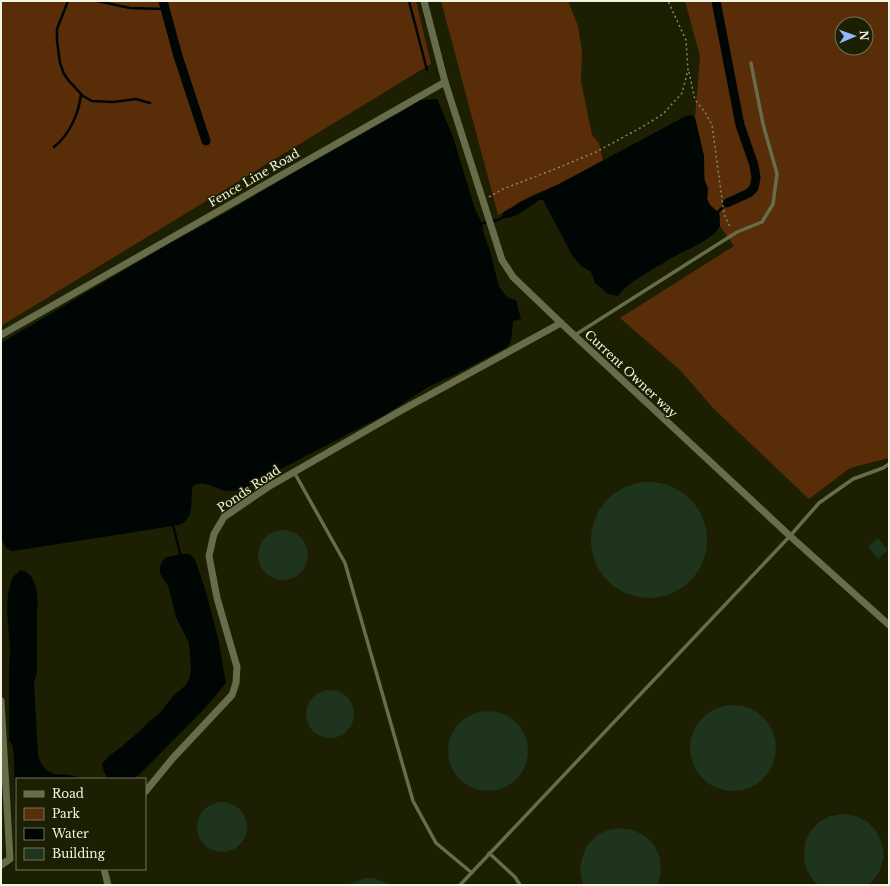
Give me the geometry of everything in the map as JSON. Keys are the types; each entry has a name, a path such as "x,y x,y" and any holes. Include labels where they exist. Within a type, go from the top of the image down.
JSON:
{"street":[{"path":"424,1 445,82"},
{"name":"Current Owner way","path":"445,82 502,260 513,277 561,324 790,536 889,625"},
{"name":"Fence Line Road","path":"1,334 445,82"},
{"name":"Ponds Road","path":"146,791 173,758 232,695 236,683 238,667 217,598 209,556 214,534 224,516 268,487 402,410 561,324"},
{"path":"1,701 10,859 1,864"},
{"path":"104,870 108,885"}],"lane":[{"path":"574,336 737,232 762,222 773,204 777,174 763,124 751,63"},
{"path":"460,885 790,536 819,503 853,479 883,468 889,464"},
{"path":"294,472 345,563 413,801 436,843 472,872"},
{"path":"490,854 515,877 520,885"}],"path":[{"path":"668,1 686,40 688,70 695,100 705,112 712,126 724,214 729,225 737,232"},
{"path":"483,202 503,189 596,152 663,114 682,93 688,70"}],"green space":[{"path":"1,1 416,1 431,64 1,326"},
{"path":"441,1 568,1 578,26 582,51 581,81 592,135 599,143 603,161 559,184 533,195 518,203 513,208 498,215"},
{"path":"685,1 889,1 889,458 850,468 809,499 714,409 680,370 620,318 734,246 720,226 720,215 710,205 707,199 708,191 705,182 704,156 695,118 700,56"}],"water":[{"path":"437,99 452,134 475,209 482,223 499,287 508,298 516,300 521,319 513,321 511,341 507,347 428,387 388,413 243,489 227,491 206,484 197,484 193,486 191,510 187,519 179,525 20,550 12,551 6,548 1,538 1,343 172,242 403,111 419,100"},
{"path":"691,115 695,118 704,156 704,178 708,189 707,199 710,205 719,213 720,226 710,237 674,256 640,277 617,296 608,294 595,283 591,272 581,266 572,255 543,200 539,200 516,215 507,218 503,217 502,214 504,212 518,203 559,184 686,116"},
{"path":"189,554 196,562 206,592 218,638 226,683 205,708 139,775 134,778 107,778 102,764 110,755 158,715 174,695 186,685 190,677 191,665 189,643 176,617 168,586 160,573 162,562 165,558"},
{"path":"20,570 30,575 36,586 38,599 37,672 34,682 38,756 42,765 52,773 75,776 79,778 16,778 16,806 13,747 9,740 10,650 7,609 8,593 12,578"}],"building":[{"path":"649,482 671,486 690,499 703,518 707,540 703,562 690,581 671,594 649,598 627,594 608,581 595,562 591,540 595,518 608,499 627,486"},
{"path":"283,530 292,532 303,541 308,555 306,564 297,575 283,580 274,578 263,569 258,555 260,546 269,535"},
{"path":"878,538 888,550 878,559 868,547"},
{"path":"325,690 335,690 344,694 350,700 353,705 353,723 344,734 335,738 325,738 316,734 310,728 306,719 306,709 310,700 316,694"},
{"path":"733,705 749,709 763,718 772,732 776,748 772,764 763,778 749,787 733,791 717,787 703,778 694,764 690,748 694,732 703,718 717,709"},
{"path":"488,711 503,714 516,723 525,736 528,751 525,766 516,779 503,788 488,791 473,788 460,779 451,766 448,751 451,736 460,723 473,714"},
{"path":"222,802 231,804 242,813 247,827 245,836 236,847 222,852 213,850 202,841 197,827 199,818 208,807"},
{"path":"843,814 856,816 868,822 876,831 882,843 884,857 880,870 873,881 868,885 819,885 813,880 806,869 804,856 805,843 810,832 819,822 831,816"},
{"path":"620,828 633,830 645,836 654,845 660,858 661,871 658,885 583,885 580,871 582,858 587,846 596,836 608,830"},
{"path":"365,878 374,878 391,885 348,885"}],"waterway":[{"path":"68,1 57,29 57,41 60,63 64,74 69,81 83,96 92,101 113,102 136,99 150,103"},
{"path":"97,1 130,8 165,9"},
{"path":"163,1 178,56 206,141"},
{"path":"409,1 427,70"},
{"path":"716,1 740,125 754,165 756,178 754,188 749,193 727,203"},
{"path":"54,147 65,136 73,123 81,94"},
{"path":"715,212 718,212 727,203"},
{"path":"479,224 498,220 505,216"},
{"path":"173,525 181,557"}]}
